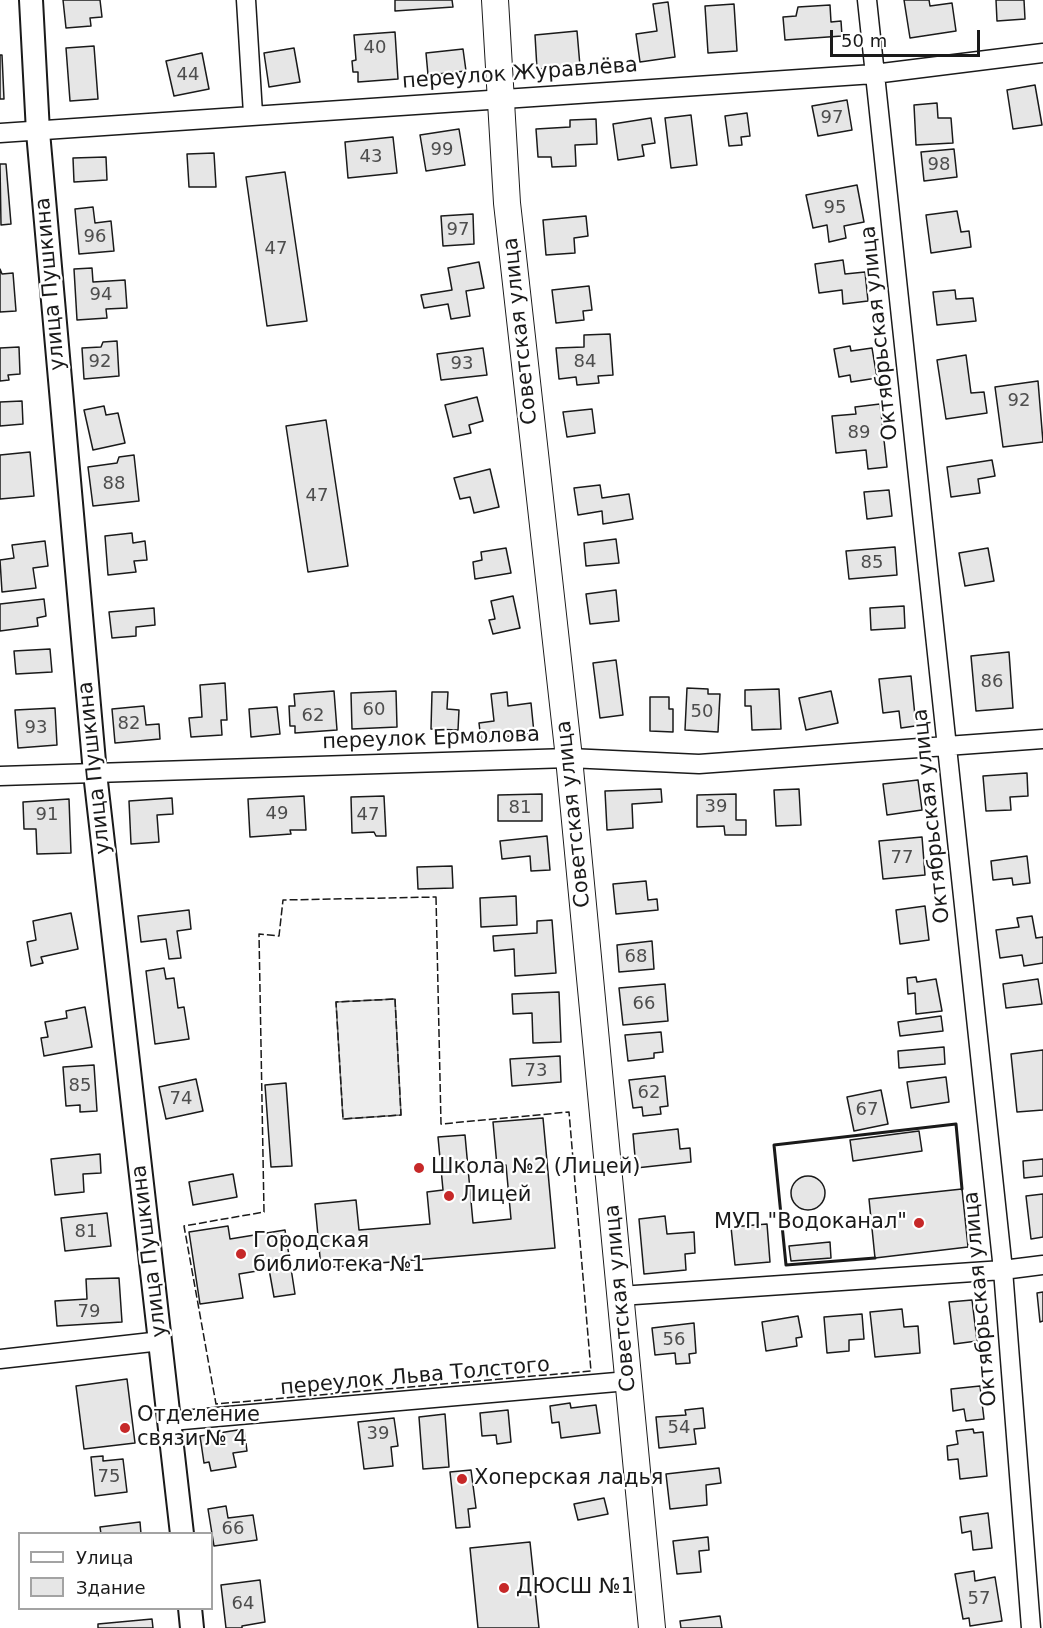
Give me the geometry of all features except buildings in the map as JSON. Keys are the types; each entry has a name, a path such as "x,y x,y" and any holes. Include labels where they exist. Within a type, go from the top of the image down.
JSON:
{"main road":[{"name":"Советская улица","path":"495,0 507,203 570,758 652,1628"}],"street":[{"name":"улица Пушкина","path":"31,0 38,132 95,773 182,1532"},
{"path":"246,0 253,114"},
{"name":"Октябрьская улица","path":"867,0 1003,1270 1030,1628"},
{"name":"переулок Журавлёва","path":"0,133 38,132 253,114 874,74 1043,53"},
{"name":"переулок Ермолова","path":"0,776 570,758 699,764 1043,740"},
{"path":"620,1296 1003,1270 1043,1265"},
{"path":"0,1359 161,1341"},
{"name":"переулок Льва Толстого","path":"171,1421 628,1381"},
{"path":"190,1610 192,1628"}],"shaded area":[{"path":"395,999 401,1115 343,1119 336,1002"}],"fence":[{"path":"436,897 441,1124 569,1112 591,1371 216,1404 184,1226 264,1212 259,934 279,936 283,900 436,897"},
{"path":"395,999 401,1115 343,1119 336,1002 395,999"}],"wall":[{"path":"875,1258 786,1265 774,1145 956,1124 962,1189"}],"place":[{"name":"Школа №2 (Лицей)","path":"419,1168"},
{"name":"Лицей","path":"449,1196"},
{"name":"МУП \"Водоканал\"","path":"919,1223"},
{"name":"Городская библиотека №1","path":"241,1254"},
{"name":"Отделение связи № 4","path":"125,1428"},
{"name":"Хоперская ладья","path":"462,1479"},
{"name":"ДЮСШ №1","path":"504,1588"}]}
